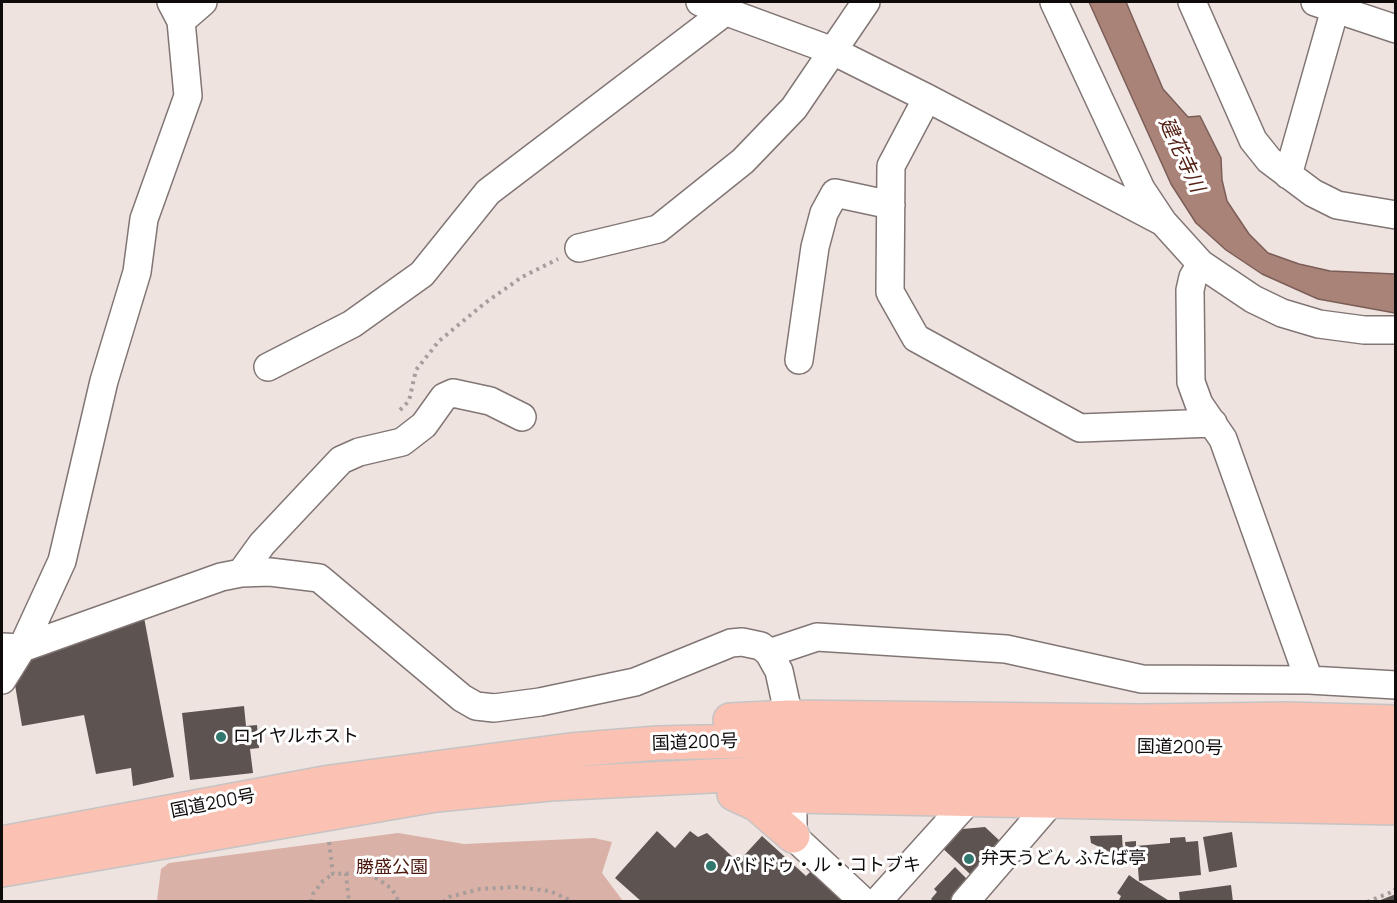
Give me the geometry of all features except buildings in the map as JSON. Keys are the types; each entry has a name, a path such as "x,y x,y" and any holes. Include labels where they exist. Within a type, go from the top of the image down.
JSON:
{"highway":[{"path":"730,792 790,756 1141,721 1287,719 1395,722"},
{"name":"国道200号","path":"2,843 330,782 570,750 658,743 790,756 1347,774 1395,779"},
{"name":"国道200号","path":"2,870 333,823 436,795 790,756 1395,752"},
{"path":"790,756 970,800 1395,808"},
{"path":"333,823 508,800 730,792 756,804 793,836"}],"street":[{"path":"2,680 12,647 62,561 104,381 137,272 144,219 188,96 176,11 203,2"},
{"path":"699,2 728,6 833,51 1163,222"},
{"path":"579,248 658,229 743,161 794,108 866,2"},
{"path":"1054,2 1141,189 1163,222 1201,264 1254,299 1282,313 1319,324 1352,329 1395,330"},
{"path":"1192,2 1252,140 1269,160 1313,193 1337,205 1395,215"},
{"path":"1288,175 1329,4 1395,28"},
{"path":"268,367 352,324 422,274 488,192 728,6"},
{"path":"927,98 891,166 890,291 916,338 1080,428 1213,423"},
{"path":"799,360 815,247 824,213 835,193 891,205"},
{"path":"1201,264 1193,278 1190,291 1191,382 1199,404 1223,439 1308,680"},
{"path":"241,573 262,544 341,460 358,452 402,442 424,425 444,397 453,393 490,401 522,417"},
{"path":"12,647 221,577 241,573 270,572 319,579 444,683 476,706 494,708 529,704 635,682 731,643 742,642 761,646 769,652 780,671 790,756 793,836 864,902"},
{"path":"769,652 817,637 1006,650 1142,678 1308,680 1395,685"},
{"path":"877,902 970,800"},
{"path":"965,902 1053,800"}],"path":[{"path":"394,416 409,401 416,370 439,341 485,303 522,277 579,248"},
{"path":"333,823 333,874"},
{"path":"346,873 349,902"},
{"path":"311,902 313,894 323,881 333,874 346,873 363,873 378,879 392,889 399,902"},
{"path":"443,902 449,897 480,889 516,887 550,891 574,902"},
{"path":"1367,902 1394,891 1395,888"}],"green space":[{"name":"勝盛公園","path":"398,833 464,844 594,838 612,842 602,873 623,901 157,901 161,869 169,863"}],"water":[{"name":"建花寺川","path":"1089,2 1126,2 1163,89 1188,117 1200,116 1221,158 1222,180 1227,201 1249,234 1268,253 1299,264 1330,271 1395,274 1395,313 1318,299 1262,274 1226,250 1196,223 1171,184"}],"place":[{"name":"ロイヤルホスト","path":"221,737"},
{"name":"弁天うどん ふたば亭","path":"969,859"},
{"name":"パドドゥ・ル・コトブキ","path":"711,866"}]}
